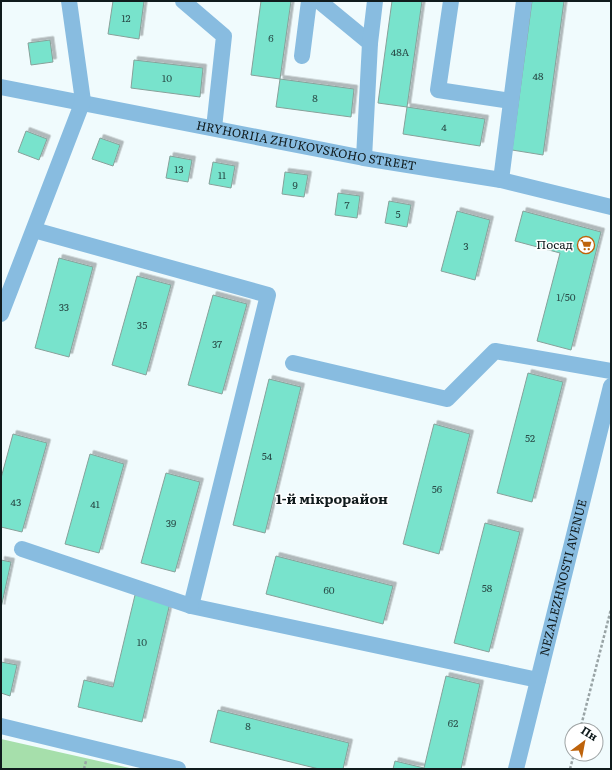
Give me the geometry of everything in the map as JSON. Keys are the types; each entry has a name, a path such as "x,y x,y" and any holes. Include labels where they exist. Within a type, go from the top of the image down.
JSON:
{"street":[{"path":"1,314 83,101 69,1"},
{"path":"183,1 224,36 214,128"},
{"path":"302,56 309,1"},
{"path":"319,1 370,43"},
{"path":"364,158 370,43 375,1"},
{"path":"451,1 438,90 511,101"},
{"path":"501,180 524,1"},
{"name":"HRYHORIIA ZHUKOVSKOHO STREET","path":"1,87 83,101 364,158 501,180 611,207"},
{"path":"34,230 268,295 191,606"},
{"path":"293,363 447,399 495,351 611,371"},
{"name":"NEZALEZHNOSTI AVENUE","path":"516,769 611,386"},
{"path":"22,550 191,606 538,680"},
{"path":"1,726 178,769"}],"path":[{"path":"582,722 611,609"}],"green space":[{"path":"1,739 134,769 1,769"}],"building":[{"path":"113,1 144,1 139,39 108,34"},
{"path":"261,1 291,1 280,79 251,75"},
{"path":"392,1 422,1 407,107 378,103"},
{"path":"532,1 564,1 543,155 512,150"},
{"path":"50,40 53,62 31,65 28,43"},
{"path":"134,60 203,68 200,97 131,88"},
{"path":"280,79 354,89 351,117 276,107"},
{"path":"407,107 485,119 480,146 403,134"},
{"path":"26,131 47,139 39,160 18,152"},
{"path":"100,138 120,145 113,166 92,159"},
{"path":"170,156 192,160 188,182 166,178"},
{"path":"213,162 235,166 231,188 209,184"},
{"path":"285,172 308,175 304,197 282,194"},
{"path":"338,193 360,196 357,218 335,215"},
{"path":"389,201 411,205 407,227 385,223"},
{"path":"457,211 490,220 475,280 441,271"},
{"path":"523,211 601,232 571,350 537,341 560,253 515,241"},
{"path":"59,258 93,267 69,357 35,348"},
{"path":"137,276 171,285 146,375 112,365"},
{"path":"213,295 247,304 222,394 188,385"},
{"path":"528,373 563,382 532,502 497,493"},
{"path":"269,379 301,387 265,533 233,525"},
{"path":"434,424 470,434 439,554 403,544"},
{"path":"13,434 47,443 22,532 1,527 1,478"},
{"path":"90,454 124,464 99,553 65,544"},
{"path":"166,473 200,482 175,572 141,563"},
{"path":"485,523 520,532 489,652 454,643"},
{"path":"276,556 393,586 383,624 266,594"},
{"path":"1,560 11,562 1,608"},
{"path":"135,595 170,603 142,722 78,707 84,680 113,687"},
{"path":"1,662 17,665 10,696 1,693"},
{"path":"446,676 480,684 461,769 393,769 395,761 424,768"},
{"path":"218,710 349,743 343,769 319,769 210,742"}],"place":[{"name":"Посад","path":"586,245"}],"district":[{"name":"1-й мікрорайон","path":"332,499"}]}
